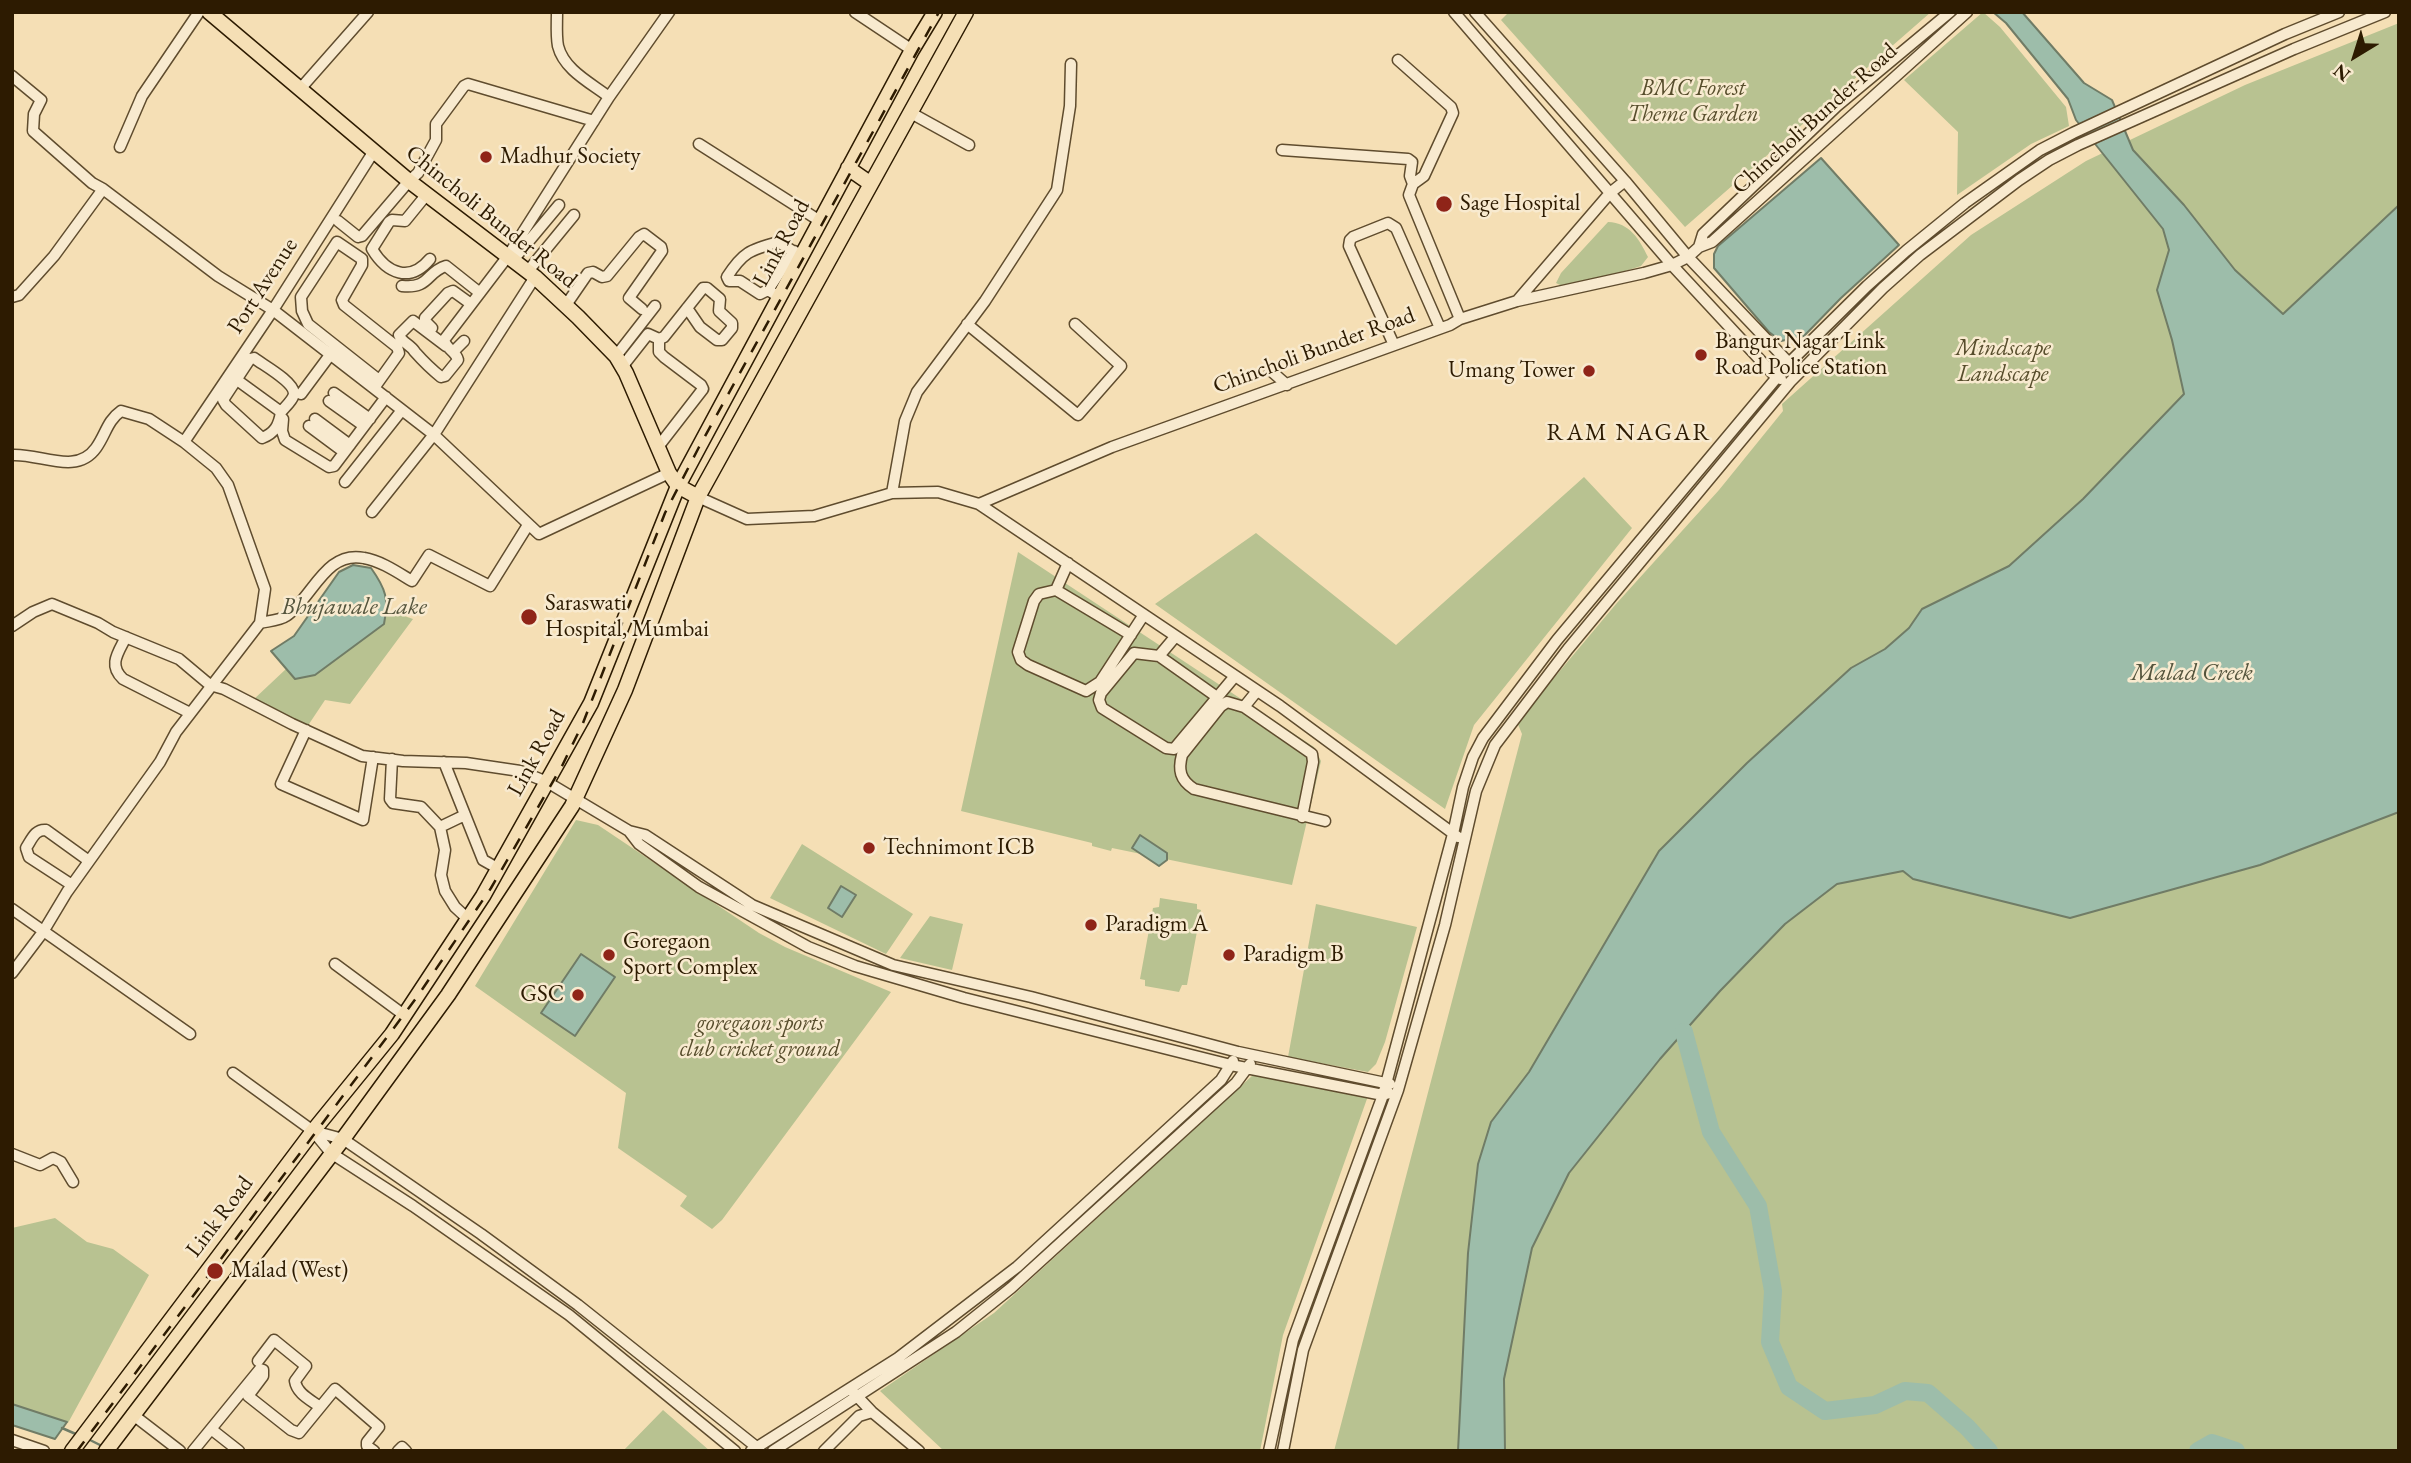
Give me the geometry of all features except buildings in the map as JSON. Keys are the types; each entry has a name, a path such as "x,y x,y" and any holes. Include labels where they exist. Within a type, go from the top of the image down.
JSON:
{"main road":[{"name":"Chincholi Bunder Road","path":"209,12 409,180 532,274 566,306 619,361 669,473 678,486 698,498"},
{"name":"Link Road","path":"73,1449 313,1131 392,1034 499,869 591,703 678,486 774,294 797,253 820,221 935,12"},
{"path":"106,1451 343,1139 448,995 573,803 625,690 698,498 966,12"},
{"path":"848,168 871,184"}],"street":[{"path":"120,147 142,96 199,12"},
{"path":"301,88 368,12"},
{"path":"557,12 558,44 567,65 609,97"},
{"path":"510,258 609,97 669,12"},
{"path":"855,12 912,50"},
{"path":"1454,12 1672,265 1776,377 1790,382"},
{"path":"1475,12 1625,181 1688,257 1789,363 1790,382"},
{"name":"Chincholi Bunder Road","path":"1699,247 1703,234 1837,106 1950,12"},
{"name":"Chincholi Bunder Road","path":"978,504 1112,447 1287,385 1460,319 1517,301 1644,274 1672,265 1688,257 1699,247 1712,242 1967,12"},
{"path":"1269,1451 1293,1340 1387,1082 1463,787 1473,757 1496,719 1557,640 1776,377 1867,286 1916,243 2040,150 2285,34 2339,12"},
{"path":"1283,1451 1303,1350 1398,1090 1445,925 1464,840 1486,763 1507,727 1568,649 1790,382 1883,288 1920,255 2049,160 2294,49 2385,12"},
{"path":"1398,60 1451,107 1453,113 1424,176 1413,184 1409,195 1460,319"},
{"path":"892,493 905,421 917,392 967,324 1057,190 1070,106 1071,64"},
{"path":"12,76 41,100 34,114 33,131 58,156 218,276 273,310 330,355 377,384"},
{"path":"338,221 358,237 362,236 418,173 436,140 436,124 464,86 476,87 594,121"},
{"path":"911,113 969,145"},
{"path":"699,144 820,221"},
{"path":"1282,150 1408,159 1412,162 1410,176 1413,184"},
{"name":"Port Avenue","path":"184,442 233,377 374,151"},
{"path":"1517,301 1610,193 1625,181"},
{"path":"12,297 19,295 54,256 103,189"},
{"path":"427,194 405,221 392,220 386,224 372,249 376,256 395,272 415,272 430,259"},
{"path":"448,346 471,304 559,205"},
{"path":"372,512 433,435 532,274 574,215"},
{"path":"1394,345 1349,246 1353,237 1388,223 1396,228 1440,328"},
{"path":"566,306 588,273 607,276 644,234 662,247 662,251 629,298 642,309"},
{"path":"318,239 331,248"},
{"path":"377,384 399,353 397,347 344,305 342,300 362,265 362,259 337,242 301,296 302,311 308,324 539,534 669,473"},
{"path":"774,294 760,294 740,281 729,281 727,277 737,261 750,250 778,242 797,253"},
{"path":"401,286 419,285 446,266 480,293"},
{"path":"288,287 301,296"},
{"path":"619,361 648,334 659,339 664,337 687,308 703,288 707,288 720,299 719,311 733,323 732,328 722,340 717,340 700,327 687,308"},
{"path":"448,346 413,321 399,335 400,340 415,351 418,359 441,377 445,376 458,360 448,346 425,321 425,318 453,291 471,304"},
{"path":"619,361 655,306"},
{"path":"967,324 1077,415 1121,366 1075,324"},
{"path":"658,447 703,389 659,352 659,339"},
{"path":"448,346 464,341"},
{"path":"301,394 330,355"},
{"path":"254,358 287,381 294,391 294,396 281,412 280,423 271,435 262,438 223,400 233,377 250,359 254,358"},
{"path":"1270,370 1287,385"},
{"path":"233,377 281,412"},
{"path":"332,397 367,422"},
{"path":"293,405 282,420 285,440 329,467 334,466 386,397"},
{"path":"345,482 402,410"},
{"path":"12,455 22,454 62,463 86,458 104,436 111,418 121,411 149,419 216,468 228,485 265,589 260,623 176,732 160,762 12,973"},
{"path":"312,422 347,448"},
{"name":"Chincholi Bunder Road","path":"698,498 747,519 814,516 892,493 937,492 978,504 1257,691 1464,840"},
{"path":"260,623 285,617 331,566 344,558 362,557 412,581 429,555 490,586 528,525"},
{"path":"1056,590 1068,563"},
{"path":"1131,635 1056,590 1039,594 1034,601 1018,652 1021,660 1028,666 1086,691 1100,682 1131,635 1143,616"},
{"path":"12,626 33,612 52,604 178,659 210,685 224,689 362,756 520,771 547,782 573,803 629,831 645,835 752,905 893,965 1031,997 1238,1052 1387,1082 1398,1090"},
{"path":"126,637 114,661 116,673 190,713"},
{"path":"1159,656 1175,637"},
{"path":"1217,697 1159,656 1139,652 1130,656 1101,693 1099,700 1102,708 1166,748 1174,749 1217,697 1234,676"},
{"path":"1244,707 1257,691"},
{"path":"1302,817 1313,762 1312,754 1244,707 1227,702 1221,706 1182,755 1181,776 1186,783 1194,789 1302,817 1325,821"},
{"path":"306,730 281,784 363,820 373,757"},
{"path":"392,759 390,799 393,803 421,807 440,827 445,850 442,881 451,903 468,919"},
{"path":"444,762 483,860 499,869"},
{"path":"440,827 465,815"},
{"path":"72,885 30,857 26,848 35,833 46,831 89,861"},
{"path":"629,831 639,844 699,887 808,947 894,979 1231,1065 1383,1095 1398,1090"},
{"path":"12,909 190,1034"},
{"path":"335,964 404,1015"},
{"path":"956,996 958,981"},
{"path":"773,1451 1017,1267 1221,1080 1238,1052"},
{"path":"313,1131 343,1139 481,1234 578,1305 756,1449 956,1332 999,1298 1236,1083 1256,1056"},
{"path":"233,1073 313,1131 331,1153 569,1315 735,1451"},
{"path":"12,1154 40,1165 53,1158 61,1162 73,1182"},
{"path":"472,1247 481,1234"},
{"path":"990,1288 999,1298"},
{"path":"569,1315 578,1305"},
{"path":"258,1361 274,1340 306,1366 295,1381 296,1387 320,1407"},
{"path":"193,1451 260,1369 263,1370 263,1376 248,1396 294,1432 299,1433 335,1389 379,1427 366,1443 374,1451"},
{"path":"650,1382 659,1370"},
{"path":"853,1393 919,1451"},
{"path":"824,1451 859,1416 872,1412"},
{"path":"132,1415 180,1451"},
{"path":"211,1429 239,1451"},
{"path":"12,1440 44,1451"},
{"path":"398,1451 402,1447 406,1451"}],"green space":[{"name":"BMC Forest Theme Garden","path":"1509,12 1931,12 1685,227 1501,20"},
{"path":"1983,12 2000,27 2066,107 2069,126 2031,144 1957,195 1958,132 1904,80"},
{"name":"Mindscape Landscape","path":"2399,23 2399,205 2284,314 2184,394 2083,499 2009,566 1922,609 1909,628 1885,649 1851,668 1747,763 1659,851 1529,1072 1491,1122 1468,1253 1458,1451 1334,1451 1522,734 1517,722 1616,604 1719,490 1783,411 1782,404 1971,235 2086,161 2245,85"},
{"path":"1608,222 1622,225 1637,238 1648,257 1641,266 1575,287 1564,287 1556,283 1561,273"},
{"path":"1584,477 1632,528 1474,725 1445,809 1155,604 1256,533 1396,645"},
{"path":"1018,552 1314,747 1321,761 1292,885 1112,848 1111,851 1092,846 1092,843 961,811"},
{"path":"387,610 413,619 350,704 325,700 307,727 253,700 286,669 295,679 315,675 384,624"},
{"path":"2399,812 2399,1451 1505,1451 1504,1379 1532,1247 1569,1173 1660,1059 1720,991 1785,924 1837,884 1903,871 1913,879 2070,918 2260,865"},
{"name":"goregaon sports club cricket ground","path":"576,820 598,825 759,933 785,947 891,992 722,1220 712,1229 680,1206 687,1196 618,1148 626,1093 475,986"},
{"path":"802,844 913,914 886,954 770,898"},
{"path":"1160,898 1197,904 1197,909 1201,910 1187,985 1182,985 1179,992 1145,986 1145,980 1140,979 1153,908 1159,907"},
{"path":"1316,904 1417,927 1385,1042 1376,1064 1368,1072 1288,1057"},
{"path":"930,916 963,924 952,970 900,958"},
{"path":"1253,1075 1368,1096 1283,1335 1260,1451 944,1451 880,1391 994,1313"},
{"path":"55,1218 87,1242 113,1249 149,1275 68,1423 12,1405 12,1228"},
{"path":"663,1410 710,1451 623,1451"}],"water":[{"name":"Malad Creek","path":"1993,12 2022,12 2084,83 2112,100 2133,150 2184,205 2235,270 2283,314 2399,205 2399,812 2260,865 2070,918 1913,879 1903,871 1837,884 1785,924 1720,991 1660,1059 1569,1173 1532,1248 1504,1379 1505,1451 1458,1451 1468,1253 1478,1164 1491,1122 1529,1072 1659,851 1747,763 1851,668 1885,649 1909,628 1922,609 2009,566 2083,499 2184,394 2157,290 2169,250 2163,229 2076,120 2068,99 2006,23"},
{"path":"1821,158 1899,245 1804,336 1781,341 1769,332 1714,268 1714,254 1718,246"},
{"name":"Bhujawale Lake","path":"353,565 371,568 380,582 386,601 384,624 315,675 295,679 271,651 294,636 339,572"},
{"path":"1140,835 1167,853 1167,860 1159,866 1132,848"},
{"path":"841,886 856,895 842,917 828,908"},
{"name":"GSC","path":"581,954 615,977 575,1036 541,1013"},
{"path":"12,1404 67,1422 55,1439 12,1425"}],"waterway":[{"path":"1684,1032 1711,1132 1758,1206 1773,1291 1770,1342 1789,1387 1825,1411 1875,1405 1905,1391 1928,1393 1967,1427 1989,1451"},
{"path":"62,1428 78,1435"},
{"path":"88,1439 104,1447"},
{"path":"2198,1451 2212,1443 2236,1451"}],"railway":[{"path":"77,1451 417,997 491,888 562,766 583,723 665,513 939,12"}],"place":[{"name":"Madhur Society","path":"486,157"},
{"name":"Sage Hospital","path":"1444,204"},
{"name":"Bangur Nagar Link Road Police Station","path":"1701,355"},
{"name":"Umang Tower","path":"1589,371"},
{"name":"Saraswati Hospital, Mumbai","path":"529,617"},
{"name":"Technimont ICB","path":"869,848"},
{"name":"Paradigm A","path":"1091,925"},
{"name":"Goregaon Sport Complex","path":"609,955"},
{"name":"Paradigm B","path":"1229,955"},
{"name":"GSC","path":"578,995"},
{"name":"Malad (West)","path":"215,1271"}],"district":[{"name":"RAM NAGAR","path":"1629,433"}]}
